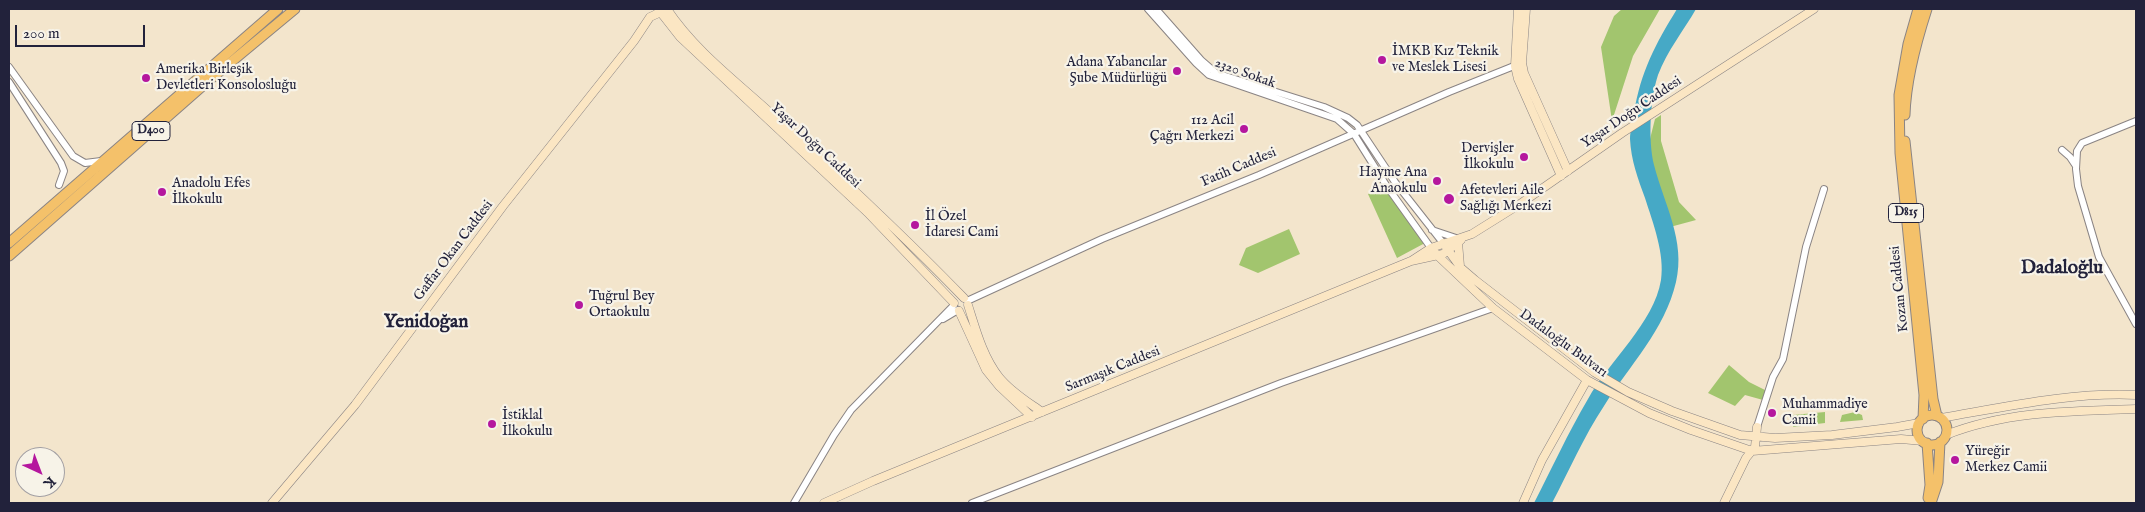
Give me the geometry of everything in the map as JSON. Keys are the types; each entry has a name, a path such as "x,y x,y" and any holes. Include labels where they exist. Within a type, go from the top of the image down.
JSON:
{"highway":[{"name":"D400","path":"9,243 278,9"},
{"name":"D400","path":"9,256 200,88 294,9"},
{"name":"Kozan Caddesi","path":"1918,9 1908,44 1899,95 1900,152 1924,395 1921,421"},
{"name":"Kozan Caddesi","path":"1927,9 1906,92 1905,122 1909,181 1933,399 1939,417"},
{"path":"1926,503 1930,485 1925,442 1918,432 1921,421 1932,415 1939,417 1946,426 1938,482 1931,503"},
{"path":"1925,442 1943,439"}],"main road":[{"path":"1518,9 1519,64 1568,171"},
{"path":"1526,9 1518,79 1561,176"},
{"name":"Yaşar Doğu Caddesi","path":"1460,240 1520,204 1618,137 1814,9"},
{"name":"Yaşar Doğu Caddesi","path":"660,10 865,200 966,301 987,357 999,377 1012,390 1042,412"},
{"name":"Yaşar Doğu Caddesi","path":"660,10 680,37 860,205 956,307 986,370 999,386 1032,418"},
{"name":"Gaffar Okan Caddesi","path":"272,503 355,405 503,206 637,35 660,10"},
{"path":"1412,262 1431,248 1443,243 1460,240"},
{"path":"1412,262 1438,256 1460,240"},
{"path":"1460,240 1461,268"},
{"name":"Dadaloğlu Bulvarı","path":"1443,243 1461,268 1496,298 1576,360 1623,388 1693,419 1740,435 1775,438 1832,435 1897,427 1921,421"},
{"name":"Dadaloğlu Bulvarı","path":"1431,248 1493,308 1590,382 1649,413 1748,453 1901,439 1925,442"},
{"name":"Sarmaşık Caddesi","path":"824,503 872,481 1032,418 1042,412 1412,262"},
{"path":"958,298 966,301 964,310 956,307 958,298"},
{"path":"1523,503 1542,460 1590,382"},
{"path":"1939,417 2076,397 2136,395"},
{"path":"1943,439 1966,427 2004,418 2136,409"},
{"path":"1724,503 1748,453 1755,447 1753,436 1756,427"},
{"path":"1748,453 1745,440 1753,436"}],"street":[{"name":"2320 Sokak","path":"1148,9 1199,68 1208,75 1337,119 1354,134"},
{"name":"2320 Sokak","path":"1156,9 1200,60 1216,73 1337,112 1357,125 1361,131"},
{"name":"Fatih Caddesi","path":"966,301 1102,239 1519,64"},
{"path":"9,67 74,156 85,163 104,160"},
{"path":"9,82 61,163 64,171 59,185"},
{"path":"2136,121 2082,143 2077,151 2076,166 2078,186 2099,257 2136,324"},
{"name":"Dadaloğlu Bulvarı","path":"1361,131 1394,182 1443,243"},
{"name":"Dadaloğlu Bulvarı","path":"1354,134 1386,186 1431,248"},
{"path":"2062,150 2076,166"},
{"path":"1756,427 1769,388 1783,359 1806,248 1824,189"},
{"path":"1432,230 1460,240"},
{"path":"794,503 851,410 934,325 956,307"},
{"path":"972,503 1281,383 1493,308"}],"green space":[{"path":"1622,9 1660,9 1633,56 1612,121 1601,47 1614,16"},
{"path":"1661,115 1661,141 1679,202 1696,220 1670,227 1654,178 1649,143 1655,119"},
{"path":"1385,188 1425,243 1397,258 1368,194"},
{"path":"1289,229 1300,254 1258,273 1239,265 1246,248"},
{"path":"1729,365 1749,382 1767,391 1763,400 1745,395 1735,406 1708,393"},
{"path":"1825,412 1825,423 1793,427 1793,415"},
{"path":"1855,412 1862,415 1863,420 1840,422 1842,415"}],"water":[{"path":"1677,9 1696,9 1671,49 1658,75 1653,96 1651,132 1654,165 1676,237 1678,267 1676,282 1664,316 1597,417 1552,503 1534,503 1588,399 1640,327 1657,296 1662,270 1660,249 1635,169 1630,136 1637,98 1645,71"}],"place":[{"name":"İMKB Kız Teknik ve Meslek Lisesi","path":"1382,60"},
{"name":"Adana Yabancılar Şube Müdürlüğü","path":"1177,71"},
{"name":"Amerika Birleşik Devletleri Konsolosluğu","path":"146,78"},
{"name":"112 Acil Çağrı Merkezi","path":"1244,129"},
{"name":"Dervişler İlkokulu","path":"1524,157"},
{"name":"Hayme Ana Anaokulu","path":"1437,181"},
{"name":"Anadolu Efes İlkokulu","path":"162,192"},
{"name":"Afetevleri Aile Sağlığı Merkezi","path":"1449,199"},
{"name":"İl Özel İdaresi Cami","path":"915,225"},
{"name":"Tuğrul Bey Ortaokulu","path":"579,305"},
{"name":"Muhammadiye Camii","path":"1772,413"},
{"name":"İstiklal İlkokulu","path":"492,424"},
{"name":"Yüreğir Merkez Camii","path":"1955,460"}],"district":[{"name":"Dadaloğlu","path":"2062,269"},
{"name":"Yenidoğan","path":"426,323"}]}
